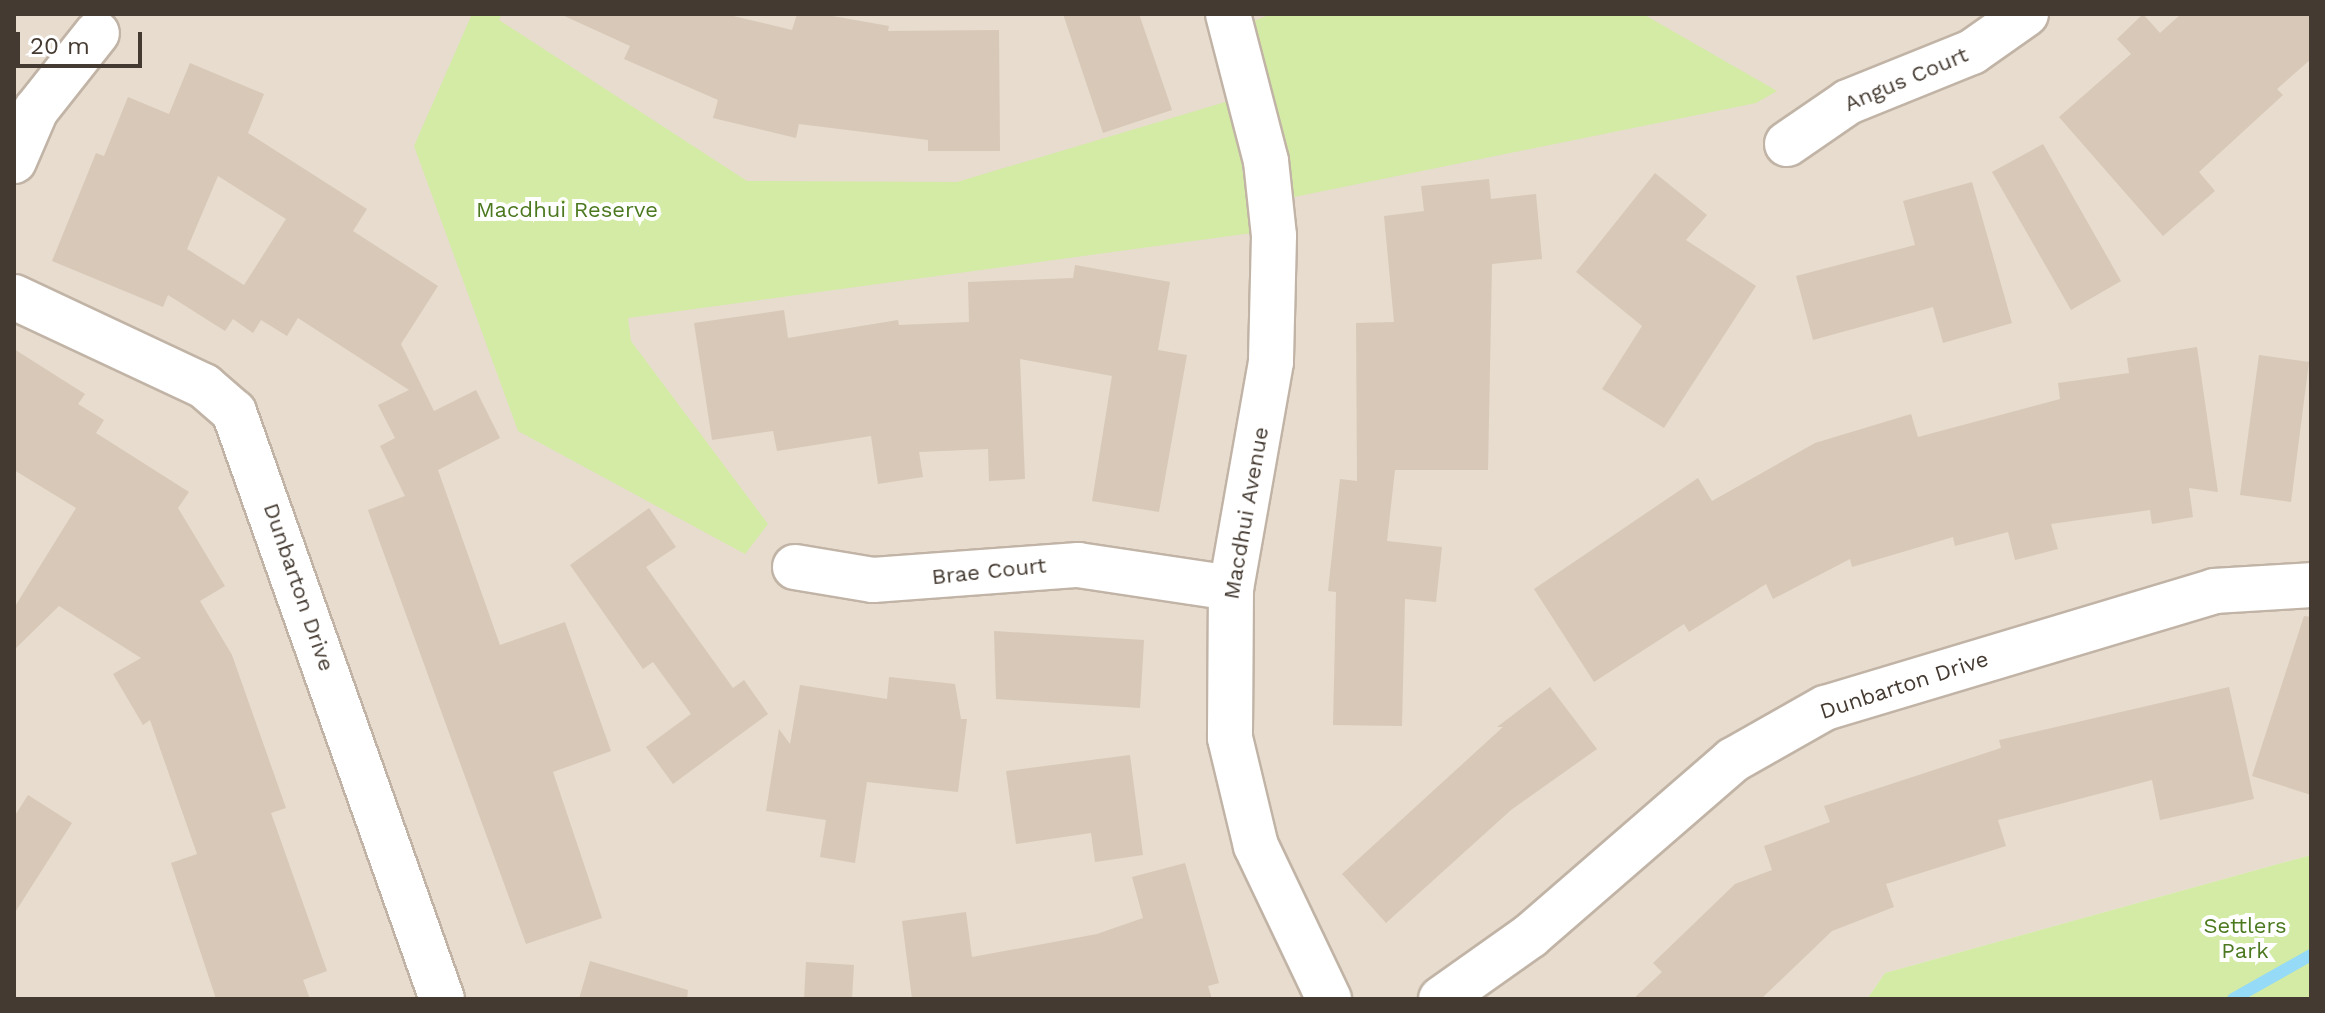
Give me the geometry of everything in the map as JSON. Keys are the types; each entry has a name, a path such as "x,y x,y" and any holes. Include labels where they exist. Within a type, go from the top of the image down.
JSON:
{"street":[{"name":"Macdhui Avenue","path":"1228,14 1257,114 1274,236 1271,362 1231,588 1226,676 1242,794 1274,890 1329,999"},
{"name":"Angus Court","path":"1787,144 1848,102 1972,52 2026,14"},
{"path":"14,161 36,110 97,33"},
{"name":"Dunbarton Drive","path":"14,297 204,386 234,412 442,999"},
{"name":"Brae Court","path":"795,567 842,578 902,580 1031,564 1078,565 1231,588"},
{"name":"Dunbarton Drive","path":"1441,999 1541,927 1733,760 1813,714 1872,690 2214,591 2311,585"}],"shaded area":[{"path":"14,14 2311,14 2311,855 1885,973 1867,999 14,999"}],"green space":[{"name":"Macdhui Reserve","path":"472,14 502,14 499,20 747,181 957,182 1232,100 1252,233 628,318 631,341 768,524 745,554 518,431 414,146"},
{"path":"1271,14 1643,14 1777,91 1756,103 1294,197 1254,21"},
{"name":"Settlers Park","path":"2311,855 2311,999 1867,999 1885,973"}],"building":[{"path":"560,14 725,14 792,30 797,14 821,14 889,26 888,31 999,30 1000,151 928,151 928,140 799,124 796,138 713,118 718,100 624,59 630,46"},
{"path":"1063,14 1139,14 1172,110 1103,133"},
{"path":"2143,14 2160,33 2181,14 2311,14 2311,59 2277,89 2283,95 2199,172 2215,191 2163,236 2059,117 2131,54 2117,39"},
{"path":"190,63 264,94 248,133 367,209 353,231 438,286 401,344 434,411 476,390 500,438 438,470 500,645 565,622 611,751 553,772 602,918 526,944 368,510 405,496 380,446 395,438 378,405 409,390 298,318 287,336 261,320 253,333 233,319 225,331 168,295 163,307 52,261 96,153 104,156 128,97 169,114","holes":["218,176 286,219 244,285 187,249"]},
{"path":"2043,144 2121,281 2071,310 1992,172"},
{"path":"1655,173 1707,215 1686,240 1756,286 1664,428 1602,389 1642,326 1576,272"},
{"path":"1489,179 1491,199 1536,194 1542,259 1492,264 1488,470 1395,470 1387,541 1442,547 1436,602 1405,599 1402,726 1333,725 1336,592 1328,591 1340,479 1357,481 1356,323 1394,322 1384,216 1424,211 1421,186"},
{"path":"1972,182 2012,323 1943,343 1933,307 1813,340 1796,276 1915,245 1903,201"},
{"path":"1075,265 1170,282 1158,350 1187,355 1159,512 1092,501 1112,376 1020,359 1025,479 989,481 988,449 919,452 923,477 878,484 871,436 777,451 773,431 712,440 694,323 784,310 788,338 898,320 899,325 969,322 968,282 1073,278"},
{"path":"2197,347 2218,492 2189,488 2193,517 2152,524 2150,510 2051,524 2058,549 2015,560 2008,532 1955,546 1953,537 1852,567 1850,559 1773,599 1766,584 1689,632 1684,624 1594,682 1534,589 1698,478 1712,501 1815,443 1911,414 1918,437 2060,399 2058,383 2129,373 2127,358"},
{"path":"14,349 85,394 78,404 104,420 96,433 189,492 178,508 225,586 200,601 232,655 286,808 271,813 327,971 303,980 310,999 216,999 171,863 197,854 150,720 143,725 113,674 141,658 59,606 14,650 14,608 76,508 14,470"},
{"path":"2259,355 2309,362 2291,502 2240,495"},
{"path":"649,508 676,547 646,567 733,688 744,680 768,714 673,784 646,747 691,714 653,662 643,669 570,565"},
{"path":"2304,616 2311,617 2311,795 2252,776"},
{"path":"994,631 1144,640 1140,708 996,699"},
{"path":"889,677 955,684 961,719 967,719 958,792 867,782 855,863 820,857 826,820 766,811 779,729 790,744 800,685 887,699"},
{"path":"1550,687 1597,749 1511,810 1386,923 1342,874 1503,727 1497,727"},
{"path":"2229,687 2254,799 2160,820 2152,780 1998,820 2006,846 1886,884 1894,907 1832,931 1761,999 1633,999 1662,972 1653,963 1735,884 1772,870 1764,846 1830,822 1824,806 2001,748 1999,740"},
{"path":"1130,755 1143,855 1095,862 1091,833 1016,844 1006,771"},
{"path":"28,795 72,823 14,914 14,817"},
{"path":"1185,863 1219,983 1208,986 1212,999 912,999 902,921 966,912 972,957 1097,934 1143,918 1132,877"},
{"path":"590,961 688,990 687,999 579,999"},
{"path":"806,962 854,965 852,999 804,999"}],"waterway":[{"path":"2233,999 2311,955"}]}
